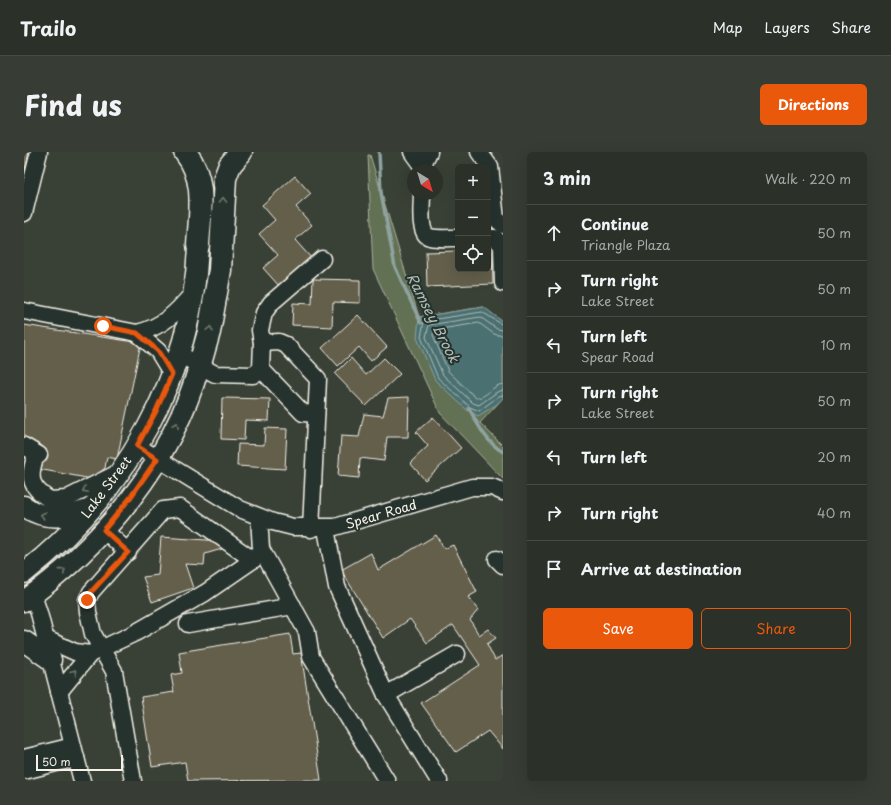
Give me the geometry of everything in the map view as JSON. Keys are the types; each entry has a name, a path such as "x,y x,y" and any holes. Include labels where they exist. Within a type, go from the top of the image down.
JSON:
{"highway":[{"path":"185,152 195,166 200,182 198,245"},
{"path":"199,367 209,332 220,270 225,178 230,164 241,152"}],"main road":[{"name":"Lake Street","path":"24,572 59,543 91,509 120,472 137,446 156,411 179,354 193,293 198,245"},
{"name":"Lake Street","path":"28,598 63,571 104,530 130,498 157,459 179,418 199,367"},
{"path":"24,506 36,513 52,518 69,516 91,509"},
{"path":"24,572 28,598"},
{"path":"24,641 51,660"}],"street":[{"path":"24,213 38,152"},
{"path":"412,152 425,163"},
{"path":"480,152 497,167 496,220 503,225"},
{"path":"422,200 422,229 425,235 430,237 455,238"},
{"path":"491,238 495,238 503,245 502,283"},
{"path":"316,414 303,413 261,369 262,343 260,330 264,313 271,303 322,260"},
{"path":"24,311 137,333 154,328 169,319 193,293"},
{"path":"137,333 158,351 172,374"},
{"path":"262,343 279,342 286,344 318,379 316,414 318,529 337,587 386,695 439,781"},
{"path":"179,354 199,367 215,374 253,375 261,369"},
{"path":"24,446 39,455 35,458 31,477 35,487 50,500 66,499 120,472"},
{"name":"Spear Road","path":"137,446 240,509 259,517 293,527 318,529 371,518 472,488 492,487 503,492"},
{"path":"133,781 114,671 95,651 87,600 91,592 128,552 163,510 180,508 257,554 293,606 307,632 311,657 387,781"},
{"path":"257,554 259,517"},
{"path":"104,530 128,552"},
{"path":"59,692 95,651 135,633 205,593 257,554"},
{"path":"28,598 46,640 82,781"},
{"path":"188,624 293,606"},
{"path":"46,640 64,648 95,651"},
{"path":"386,695 457,654"},
{"path":"24,758 74,752"},
{"path":"24,771 74,752"}],"green space":[{"path":"368,155 370,155 419,317 483,307 503,322 503,398 480,423 503,446 503,479 440,413 373,269"}],"water":[{"path":"484,307 503,322 503,398 496,405 478,416 467,410 435,380 417,338 419,317"}],"building":[{"path":"24,152 29,152 24,175"},
{"path":"295,176 311,194 296,207 312,225 295,240 312,259 280,287 263,268 278,255 259,234 275,220 262,205"},
{"path":"492,250 493,284 427,287 426,252 455,251 455,272 491,272"},
{"path":"313,279 360,280 360,303 333,302 332,327 292,325 293,303 312,304"},
{"path":"358,315 387,347 371,361 359,347 338,366 322,348"},
{"path":"24,325 141,343 117,459 107,457 105,468 92,479 38,469 24,452"},
{"path":"351,358 366,375 384,358 400,374 366,406 335,374"},
{"path":"409,397 408,437 387,437 384,461 360,458 359,478 338,476 341,436 359,437 364,414 383,416 388,398"},
{"path":"222,398 270,399 269,421 245,420 244,440 221,439"},
{"path":"433,417 461,448 425,480 410,463 428,446 416,432"},
{"path":"265,428 287,429 285,469 237,466 238,444 264,445"},
{"path":"436,535 444,549 453,545 477,592 468,597 478,610 470,620 479,635 488,629 496,638 487,644 495,660 503,655 503,749 488,731 456,752 421,703 480,665 453,625 427,643 410,619 383,638 341,570 371,553 378,570"},
{"path":"161,537 222,541 222,549 205,554 204,565 185,564 193,588 152,602 143,577 158,575"},
{"path":"290,634 293,654 301,653 321,780 188,781 185,762 152,767 141,697 174,692 171,675 182,673 179,652"}],"waterway":[{"name":"Ramsey Brook","path":"379,153 381,192 395,267 421,323"},
{"name":"Ramsey Brook","path":"469,408 479,427 487,438 503,452"}],"route":[{"path":"87,600 91,592 128,552 104,530 130,498 157,459 137,446 156,411 172,374 158,351 145,338 137,333 103,326"}]}
